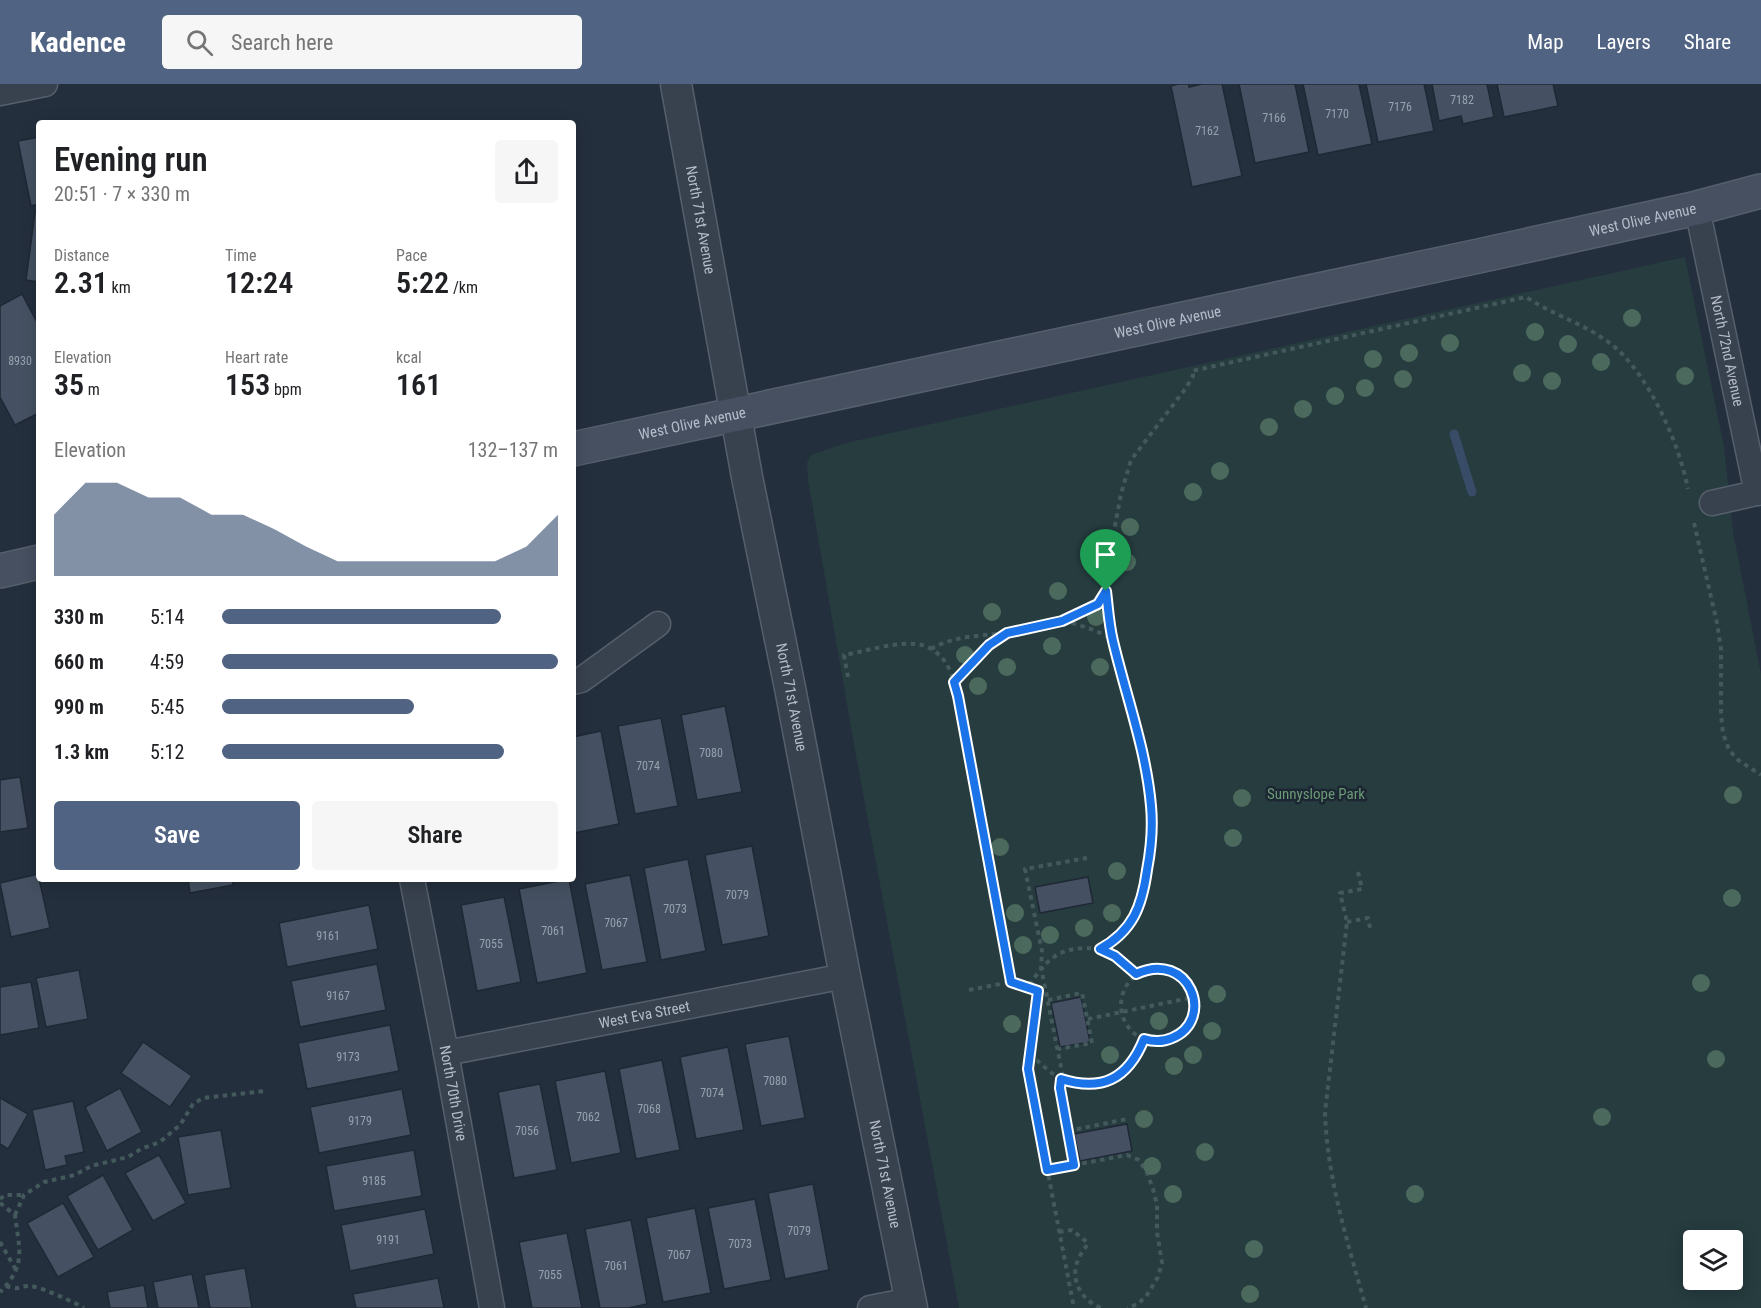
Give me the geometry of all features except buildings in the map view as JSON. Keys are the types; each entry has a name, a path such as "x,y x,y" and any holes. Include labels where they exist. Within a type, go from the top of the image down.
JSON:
{"main road":[{"path":"1697,208 1761,169"},
{"name":"West Olive Avenue","path":"576,448 1697,208 1761,190"},
{"path":"1697,208 1761,209"},
{"path":"0,571 36,563"}],"street":[{"path":"0,93 45,84"},
{"name":"North 71st Avenue","path":"676,84 747,477 912,1304"},
{"name":"North 72nd Avenue","path":"1697,208 1759,492"},
{"path":"1702,508 1759,492"},
{"path":"576,681 581,680 658,624"},
{"name":"North 70th Drive","path":"413,882 492,1308"},
{"name":"West Eva Street","path":"446,1053 845,976"},
{"path":"870,1308 912,1304"}],"path":[{"path":"1100,949 1123,932 1138,911 1145,886 1151,847 1152,808 1147,775 1113,639 1106,591 1111,548 1121,494 1131,460 1186,388 1193,376 1192,371 1526,297 1543,309 1604,339 1635,369 1656,403 1672,436 1685,471 1689,493"},
{"path":"1702,508 1696,537 1721,649 1723,733 1729,750 1738,760 1761,775"},
{"path":"931,649 940,643 963,638 1007,633 1062,621 1098,604 1106,591"},
{"path":"1062,621 1096,630 1113,639"},
{"path":"954,682 989,645 1007,633"},
{"path":"848,676 844,655 902,645 923,645 946,663 958,696 1011,982"},
{"path":"1074,1165 1060,1088 1062,1072 1041,967 1042,951 1025,869 1087,858"},
{"path":"1358,872 1362,889 1340,893 1347,922 1326,1112 1326,1139 1337,1203 1366,1308"},
{"path":"1347,922 1368,918 1370,928"},
{"path":"1028,987 1041,967 1056,955 1069,950 1100,949 1115,956 1136,974"},
{"path":"1147,969 1172,970 1190,986 1194,997 1194,1010 1191,1021 1184,1031 1162,1042 1144,1039 1129,1028 1120,1006 1122,993 1136,974 1147,969"},
{"path":"969,990 1011,982 1038,991 1028,1069 1074,1308"},
{"path":"1048,1000 1082,993 1088,1019 1092,1043 1058,1050"},
{"path":"1088,1019 1194,997"},
{"path":"1030,1053 1048,1071 1061,1079 1084,1085 1098,1084 1111,1080 1123,1072 1132,1062 1144,1039"},
{"path":"0,1292 17,1271 20,1258 15,1215 24,1195 44,1182 75,1175 91,1166 128,1157 160,1142 180,1125 193,1104 203,1098 264,1090"},
{"path":"1068,1131 1127,1119"},
{"path":"1047,1170 1127,1155 1139,1160 1147,1173 1157,1205 1157,1232 1162,1263 1158,1277 1147,1295 1138,1304 1127,1308"},
{"path":"15,1215 0,1199 5,1195 24,1195"},
{"path":"1059,1232 1072,1230 1088,1243 1077,1263 1078,1285 1087,1301 1102,1308"},
{"path":"0,1242 17,1271"},
{"path":"6,1287 15,1289 30,1285 84,1308"},
{"path":"1070,1287 1078,1285"}],"green space":[{"name":"Sunnyslope Park","path":"1685,257 1724,447 1733,532 1761,674 1761,1308 959,1308 855,750 808,480 807,463 811,455 846,443"}],"waterway":[{"path":"1454,434 1472,492"}],"route":[{"path":"1106,591 1113,639 1138,733 1152,808 1151,847 1145,886 1138,911 1123,932 1100,949 1115,956 1136,974 1147,969 1172,970 1190,986 1194,997 1194,1010 1191,1021 1184,1031 1174,1038 1162,1042 1144,1039 1132,1062 1111,1080 1084,1085 1061,1079 1060,1088 1074,1165 1047,1170 1028,1069 1038,991 1011,982 954,682 989,645 1007,633 1062,621 1098,604 1106,591"}]}
